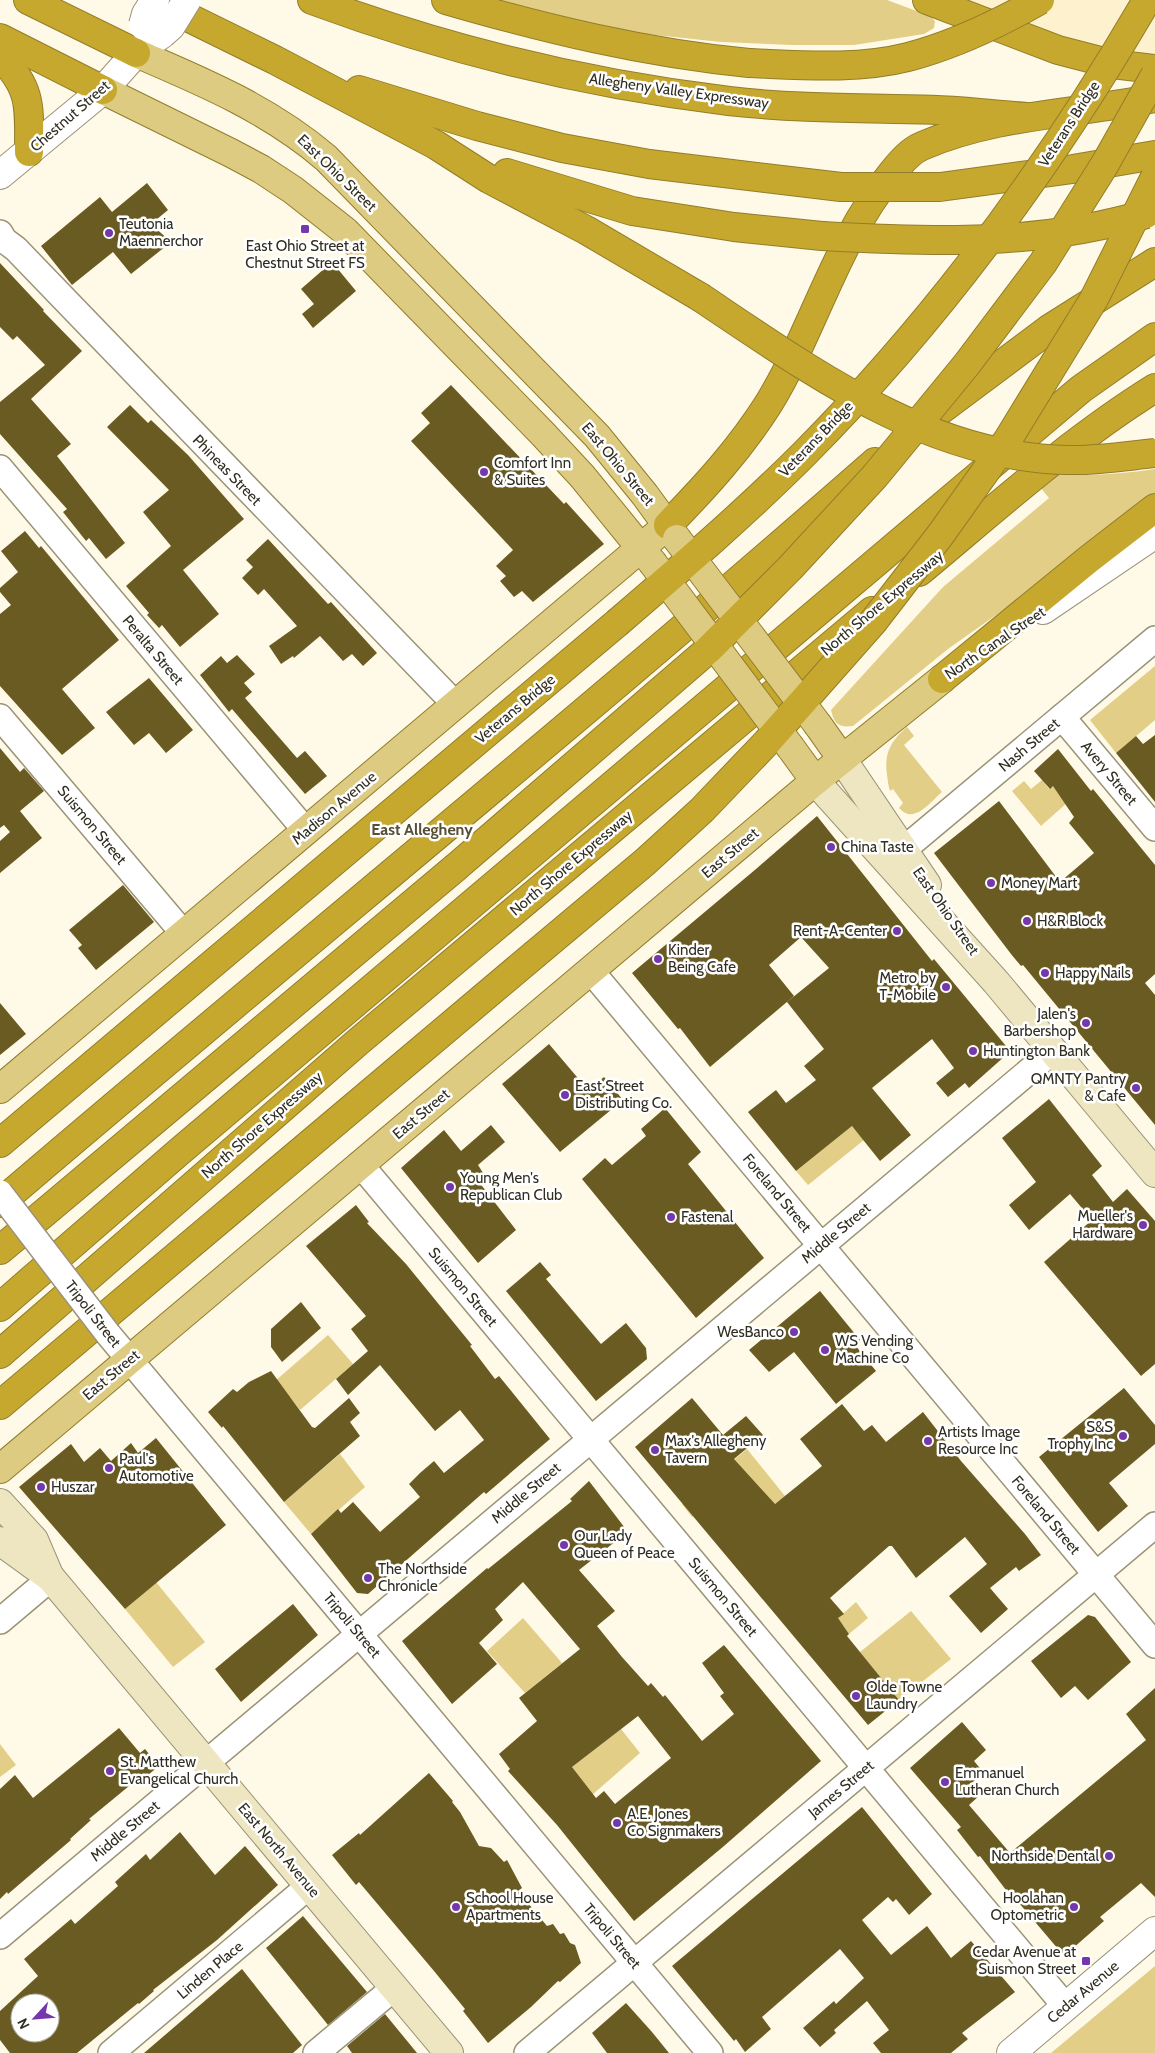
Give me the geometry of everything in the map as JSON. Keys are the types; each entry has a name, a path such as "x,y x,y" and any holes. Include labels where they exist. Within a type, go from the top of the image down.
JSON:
{"highway":[{"path":"28,0 143,44"},
{"path":"154,0 275,60 436,145 489,179 586,230 700,297 838,386 902,420 968,445 1017,455 1067,460 1105,459 1155,453"},
{"name":"Allegheny Valley Expressway","path":"312,0 415,35 521,65 622,86 731,101 844,109 938,110 1027,117"},
{"path":"446,0 537,26 632,47 696,58 749,63 852,65 906,57 958,41 1008,19 1040,0"},
{"path":"927,0 1058,50 1112,64 1155,69"},
{"name":"Veterans Bridge","path":"0,1143 404,804 650,594 734,520 804,454 878,375 1001,226 1055,147 1147,0"},
{"path":"0,38 103,90"},
{"path":"0,56 18,76 27,97 30,110 29,152"},
{"path":"275,60 369,94 477,126 562,148 649,164 841,187 940,187 1073,169 1155,155"},
{"path":"0,1250 455,868 708,650 790,568 875,476 967,364 1043,263 1105,164 1155,75"},
{"path":"673,532 734,453 769,402 796,352 844,247 873,196 904,159 920,146 967,131 1027,117 1112,107 1155,98"},
{"path":"436,145 526,180 632,211 734,227 822,236 968,241 1038,236 1122,221 1155,211"},
{"path":"0,1405 645,862 702,810 767,742 873,622 941,534 1007,441 1094,299 1155,177"},
{"path":"0,1203 140,1083 499,786 781,545 882,455 1049,329 1155,262"},
{"path":"0,1307 180,1151 1081,389 1154,338"},
{"name":"North Shore Expressway","path":"0,1354 359,1041 828,647 1076,441 1119,410 1155,388"},
{"path":"942,678 1155,508"}],"main road":[{"name":"East Ohio Street","path":"143,44 199,80 257,109 302,138 326,158 597,436 673,532 818,725 996,982"},
{"name":"East Ohio Street","path":"103,90 231,153 261,169 293,190 345,232 542,433 592,488 646,555 815,781 996,982 1155,1173"},
{"name":"Madison Avenue","path":"0,1089 456,705 673,532"},
{"name":"North Canal Street","path":"842,759 942,678"},
{"name":"East Street","path":"0,1469 842,759"},
{"name":"East North Avenue","path":"0,1503 34,1540 51,1578"},
{"name":"East North Avenue","path":"0,1541 51,1578 448,2053"}],"street":[{"name":"Chestnut Street","path":"143,44 146,14 154,0"},
{"name":"Chestnut Street","path":"0,175 103,90 143,44 171,26 187,0"},
{"name":"Phineas Street","path":"0,234 456,705"},
{"name":"Peralta Street","path":"0,468 306,832"},
{"name":"North Canal Street","path":"942,678 1155,534"},
{"name":"Nash Street","path":"903,850 1155,639"},
{"name":"Suismon Street","path":"0,717 184,934"},
{"name":"Avery Street","path":"1062,717 1155,828"},
{"name":"Foreland Street","path":"590,970 1155,1645"},
{"name":"Middle Street","path":"0,1936 1053,1051"},
{"name":"Suismon Street","path":"360,1164 1066,2007"},
{"name":"Tripoli Street","path":"0,1192 108,1334 710,2053"},
{"name":"James Street","path":"527,2053 1155,1525"},
{"path":"0,1621 51,1578"},
{"name":"Linden Place","path":"111,2053 309,1886"},
{"name":"Cedar Avenue","path":"1011,2053 1155,1931"},
{"path":"316,2053 394,1988"}],"shaded area":[{"path":"491,0 887,0 930,16 935,21 934,28 924,34 854,45 721,42 627,32"},
{"path":"927,0 1155,0 1155,69"},
{"path":"1155,469 1155,493 1040,584 948,649 853,726 841,726 836,722 831,710 943,587 1049,498 1040,487 1058,474 1106,474"},
{"path":"1155,666 1155,720 1116,753 1090,720"},
{"path":"907,727 914,736 904,745 942,792 927,806 916,813 910,814 905,813 899,808 903,803 893,789 890,791 886,767 886,760 892,743"},
{"path":"1042,780 1049,789 1054,785 1068,802 1041,826 1012,791 1024,781 1031,789"},
{"path":"852,1126 864,1140 808,1185 796,1171"},
{"path":"328,1335 353,1364 300,1410 290,1397 259,1395"},
{"path":"747,1449 785,1496 752,1522 747,1473 692,1517 682,1504"},
{"path":"340,1454 365,1487 311,1534 284,1502"},
{"path":"156,1582 205,1642 173,1667 125,1609"},
{"path":"856,1602 868,1618 849,1634 843,1625 832,1633 827,1628"},
{"path":"911,1611 951,1659 899,1700 860,1652"},
{"path":"523,1618 562,1663 525,1693 487,1651"},
{"path":"621,1729 640,1753 592,1795 572,1767"},
{"path":"0,1744 16,1765 0,1777"},
{"path":"1155,1966 1155,2053 1051,2053"}],"building":[{"name":"Teutonia Maennerchor","path":"147,183 168,210 151,224 171,242 131,274 113,252 72,285 41,246 100,197 112,212"},
{"path":"332,262 356,291 313,328 302,314 314,304 301,289"},
{"path":"0,263 82,351 31,399 71,444 57,456 125,543 106,559 89,538 86,541 63,512 67,509 0,434 0,402 45,365 17,336 13,340 0,327"},
{"path":"451,385 564,504 566,502 604,544 533,602 522,591 514,597 500,581 506,576 496,566 513,550 411,441 430,423 421,413"},
{"path":"130,405 148,423 151,420 188,455 244,519 183,570 219,614 180,647 162,625 159,628 147,615 149,613 126,586 171,546 143,512 169,490 107,427"},
{"path":"25,531 39,548 41,546 119,640 62,689 95,728 62,755 0,686 0,614 11,605 0,592 0,588 18,572 1,551"},
{"path":"268,539 328,604 331,602 377,653 363,666 352,654 343,661 320,636 294,658 293,656 281,664 269,646 297,626 264,589 258,595 242,578 253,567 246,560"},
{"path":"237,655 255,674 244,683 252,692 245,698 297,758 305,751 327,776 305,794 232,709 229,712 200,675 221,656 227,663"},
{"path":"149,678 193,730 166,753 149,733 134,745 106,712"},
{"path":"1155,735 1155,802 1116,753 1136,736 1143,744"},
{"path":"0,748 20,772 24,768 44,791 20,811 42,838 0,873 0,841 10,832 4,825 0,828"},
{"path":"1058,749 1091,791 1093,789 1155,865 1155,974 1145,983 1155,995 1155,1125 1023,965 1021,966 1011,954 934,853 999,801 1060,882 1094,853 1069,823 1074,817 1053,786 1050,789 1034,771"},
{"path":"817,816 932,961 934,959 1006,1046 1005,1056 969,1088 965,1083 948,1097 936,1083 954,1068 932,1039 872,1088 911,1135 880,1161 852,1126 796,1171 748,1112 776,1090 786,1103 816,1080 804,1066 824,1049 787,1002 829,968 801,937 769,965 794,996 710,1067 680,1028 678,1029 632,973"},
{"path":"123,885 154,922 96,970 78,948 82,945 69,930"},
{"path":"0,1003 26,1034 0,1055"},
{"name":"East Street Distributing Co.","path":"549,1044 588,1090 604,1077 623,1100 560,1152 502,1084"},
{"path":"1049,1099 1102,1166 1092,1175 1113,1202 1127,1189 1155,1221 1155,1364 1141,1376 1044,1262 1092,1220 1070,1194 1029,1230 1009,1205 1036,1182 1002,1138"},
{"path":"665,1108 701,1152 688,1164 764,1258 696,1318 582,1179 605,1158 612,1165 646,1136 641,1129"},
{"path":"491,1125 505,1142 478,1165 485,1176 479,1182 516,1230 478,1263 401,1168 444,1130 461,1151"},
{"path":"356,1205 369,1222 367,1223 406,1264 472,1345 470,1346 495,1379 499,1376 550,1439 486,1494 484,1492 368,1594 357,1593 311,1534 338,1509 341,1513 353,1502 380,1532 420,1497 409,1484 420,1473 434,1461 444,1473 484,1440 460,1410 435,1431 380,1365 348,1395 336,1379 368,1351 351,1329 366,1316 306,1246"},
{"path":"540,1262 551,1275 546,1279 601,1344 626,1323 646,1348 647,1359 596,1401 506,1291"},
{"path":"820,1291 860,1340 855,1345 876,1371 836,1404 794,1352 769,1372 749,1350"},
{"path":"301,1302 321,1328 282,1362 271,1347 271,1329"},
{"path":"271,1371 312,1427 315,1428 349,1398 360,1413 350,1422 360,1436 284,1502 223,1426 222,1428 208,1412 233,1389 237,1392 249,1382"},
{"path":"1124,1388 1155,1425 1155,1444 1109,1483 1128,1506 1098,1532 1039,1457"},
{"path":"692,1398 723,1435 746,1416 763,1435 734,1459 775,1504 822,1466 800,1439 842,1404 864,1431 872,1425 886,1442 923,1412 961,1461 1041,1555 1019,1571 1016,1567 990,1588 1008,1609 981,1633 949,1596 987,1564 965,1537 916,1578 892,1546 889,1546 830,1598 844,1614 838,1618 849,1634 847,1636 899,1700 868,1725 635,1447"},
{"path":"156,1438 226,1525 125,1609 19,1487 71,1444 84,1462 100,1448 111,1461 131,1443 138,1453"},
{"path":"589,1481 625,1528 622,1530 625,1534 579,1570 615,1611 597,1626 648,1686 651,1683 663,1697 665,1695 702,1741 734,1714 720,1696 724,1693 702,1663 724,1645 821,1761 724,1846 634,1921 557,1825 508,1771 510,1769 499,1754 537,1721 519,1698 580,1649 523,1582 495,1609 503,1620 479,1643 497,1664 452,1704 402,1641 487,1568 572,1501 570,1499","holes":["638,1716 671,1758 615,1804 604,1791 596,1798 572,1767"]},
{"path":"293,1604 318,1635 241,1702 215,1669"},
{"path":"1088,1615 1095,1617 1131,1662 1088,1700 1075,1686 1061,1698 1031,1661"},
{"path":"1155,1688 1155,1897 1141,1883 1100,1917 1104,1921 1064,1956 1006,1890 980,1856 978,1857 957,1830 961,1827 910,1768 962,1722 986,1750 974,1761 984,1773 969,1785 979,1796 969,1805 1010,1853 1146,1740 1126,1714"},
{"path":"119,1728 140,1753 145,1749 159,1766 143,1779 140,1777 89,1819 91,1820 71,1840 0,1899 0,1789 15,1775 33,1798"},
{"name":"School House Apartments","path":"429,1773 453,1801 479,1846 491,1848 504,1862 507,1860 522,1888 518,1891 547,1926 553,1924 560,1934 564,1933 570,1943 575,1945 581,1963 488,2043 463,2011 465,2009 434,1971 359,1882 356,1885 332,1855 359,1833 360,1835"},
{"path":"862,1807 932,1894 909,1915 896,1899 893,1902 888,1897 862,1920 891,1955 927,1926 951,1958 971,1941 1015,1992 962,2033 968,2039 951,2053 881,2053 873,2043 889,2030 867,2001 834,2030 836,2033 820,2047 803,2028 834,2001 836,2004 864,1978 840,1949 762,2017 771,2029 745,2052 736,2039 734,2041 672,1966"},
{"path":"180,1832 215,1875 245,1846 278,1885 217,1940 77,2053 10,2053 0,2040 0,2011 10,2002 10,2043 60,2043 60,1993 20,1993 38,1976 24,1959 71,1919 75,1924 118,1886 115,1882 146,1854 150,1860"},
{"path":"303,1916 367,1992 328,2025 266,1948"},
{"path":"242,1969 302,2045 293,2053 144,2053"},
{"path":"626,2003 669,2053 607,2053 592,2033"},
{"path":"385,2014 417,2053 352,2053 347,2046"}],"place":[{"name":"East Ohio Street at Chestnut Street FS","path":"305,229"},
{"name":"Teutonia Maennerchor","path":"109,233"},
{"name":"Comfort Inn & Suites","path":"484,472"},
{"name":"China Taste","path":"831,847"},
{"name":"Money Mart","path":"991,883"},
{"name":"H&R Block","path":"1027,921"},
{"name":"Rent-A-Center","path":"897,931"},
{"name":"Kinder Being Cafe","path":"658,959"},
{"name":"Happy Nails","path":"1045,973"},
{"name":"Metro by T-Mobile","path":"946,987"},
{"name":"Jalen's Barbershop","path":"1086,1023"},
{"name":"Huntington Bank","path":"973,1051"},
{"name":"QMNTY Pantry & Cafe","path":"1136,1088"},
{"name":"East Street Distributing Co.","path":"565,1095"},
{"name":"Young Men's Republican Club","path":"450,1187"},
{"name":"Fastenal","path":"671,1217"},
{"name":"Mueller's Hardware","path":"1143,1225"},
{"name":"WesBanco","path":"794,1332"},
{"name":"WS Vending Machine Co","path":"825,1350"},
{"name":"S&S Trophy Inc","path":"1123,1436"},
{"name":"Artists Image Resource Inc","path":"928,1441"},
{"name":"Max's Allegheny Tavern","path":"655,1450"},
{"name":"Paul's Automotive","path":"109,1468"},
{"name":"Huszar","path":"41,1487"},
{"name":"Our Lady Queen of Peace","path":"564,1545"},
{"name":"The Northside Chronicle","path":"368,1578"},
{"name":"Olde Towne Laundry","path":"856,1696"},
{"name":"St. Matthew Evangelical Church","path":"110,1771"},
{"name":"Emmanuel Lutheran Church","path":"945,1782"},
{"name":"A.E. Jones Co Signmakers","path":"617,1823"},
{"name":"Northside Dental","path":"1109,1856"},
{"name":"School House Apartments","path":"456,1907"},
{"name":"Hoolahan Optometric","path":"1074,1907"},
{"name":"Cedar Avenue at Suismon Street","path":"1086,1961"}],"district":[{"name":"East Allegheny","path":"422,829"}]}
